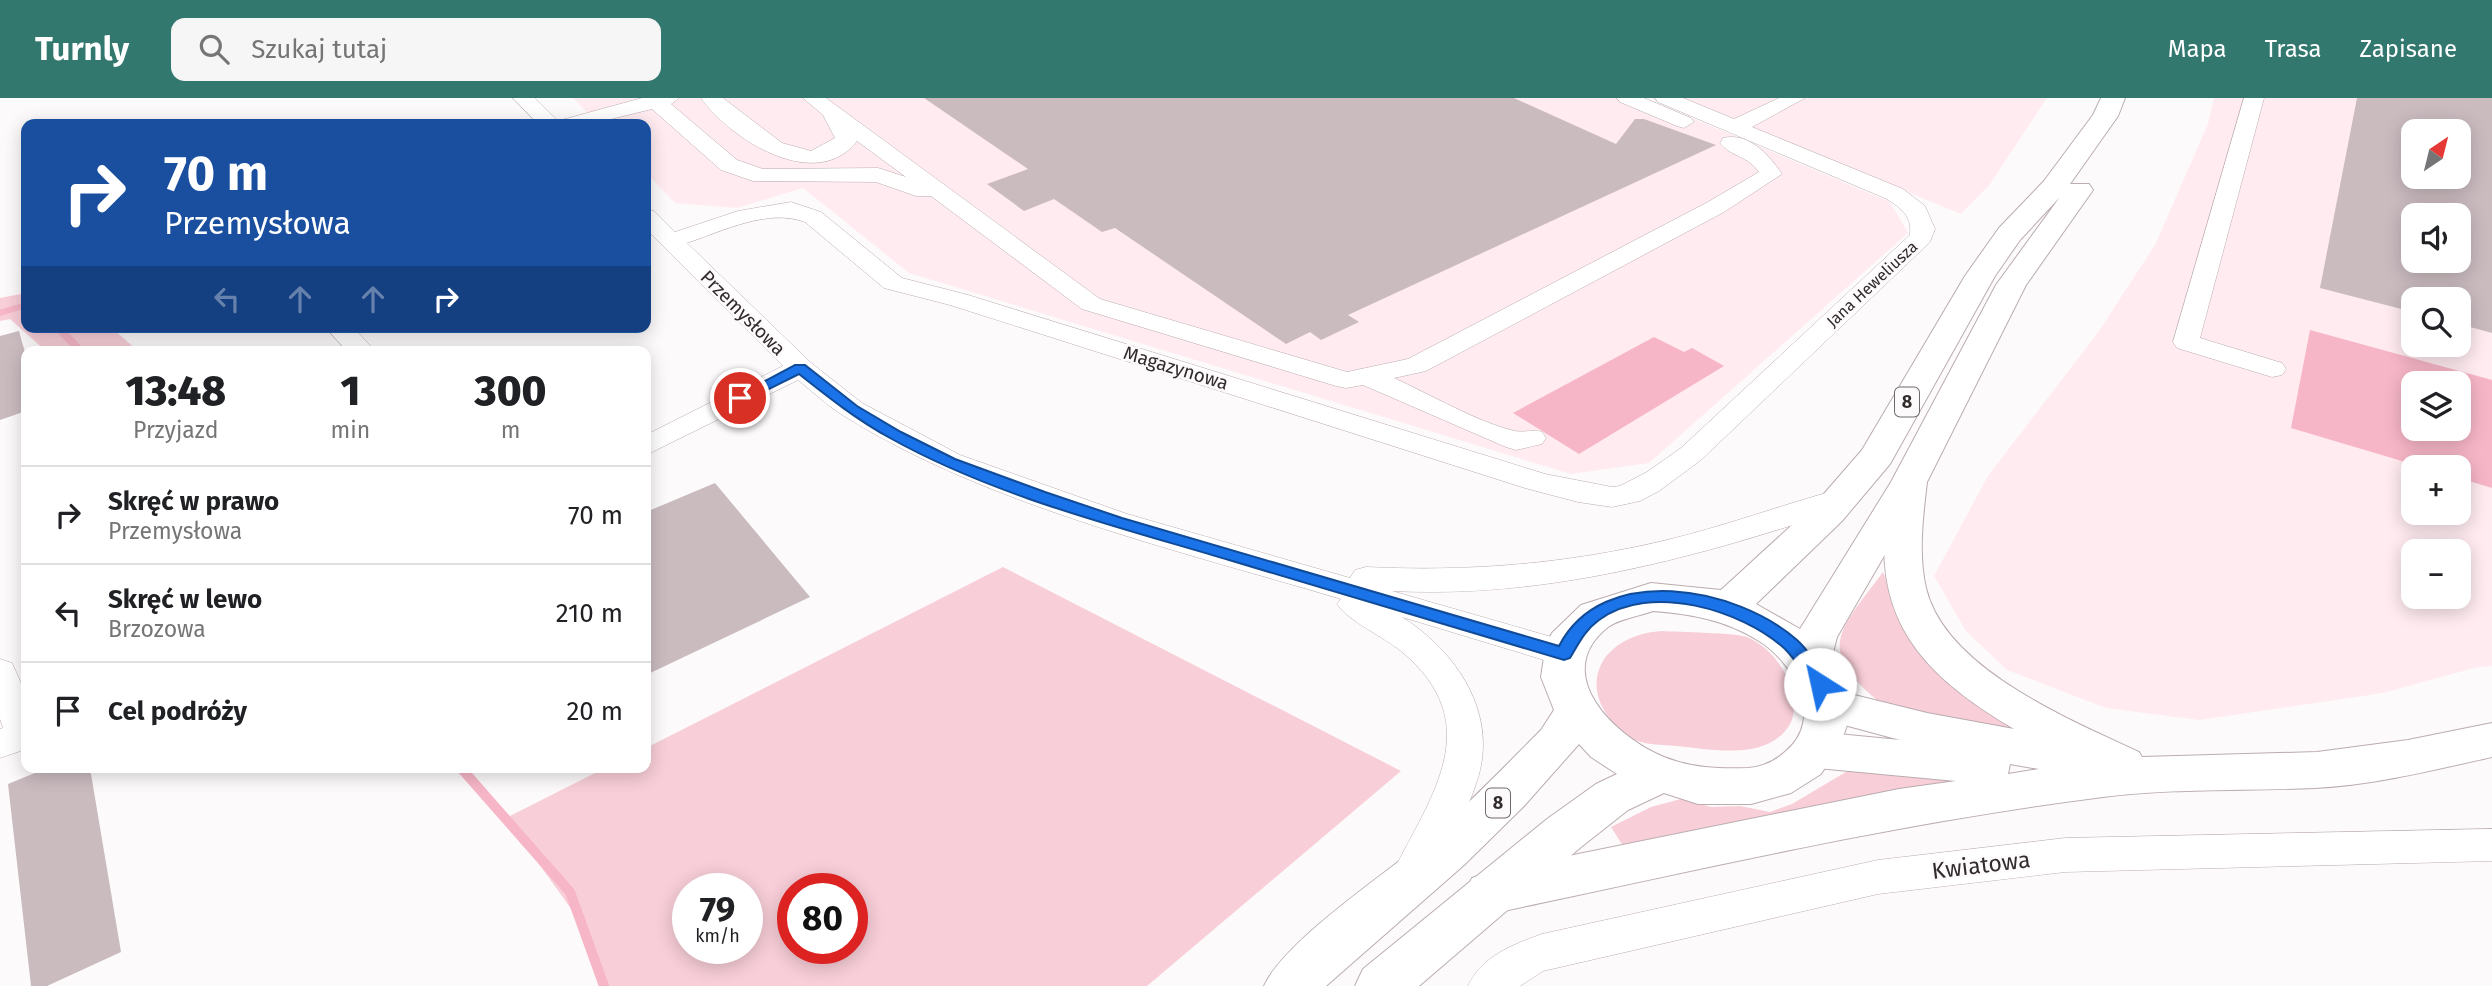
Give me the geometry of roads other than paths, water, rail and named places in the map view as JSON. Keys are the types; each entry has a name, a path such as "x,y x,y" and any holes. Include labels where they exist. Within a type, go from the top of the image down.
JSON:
{"main road":[{"name":"8","path":"1809,665 1816,637 1909,482 2011,285 2089,175 2104,134 2109,107"},
{"name":"8","path":"1719,605 1733,603 1840,499 1877,456 1980,276 2009,234 2054,187 2109,107"},
{"path":"1909,482 1902,549 1906,591 1924,629 1967,676 2114,771"},
{"path":"1651,597 1684,597 1719,605 1770,629 1791,645 1809,665 1820,684 1826,704 1826,728 1817,750 1797,770 1769,783 1734,789 1695,786 1657,776 1623,759 1595,737 1575,713 1566,692 1562,672 1564,653 1575,631 1595,614 1620,602 1651,597"},
{"path":"1826,704 1927,730 2047,754 2114,771"},
{"name":"8","path":"1290,986 1447,851 1508,793 1557,742 1575,713"},
{"path":"1817,750 2114,771 2317,770 2408,758 2492,740"},
{"path":"1488,893 1899,808 2114,771"},
{"path":"1381,986 1488,893 1612,797 1657,776"}],"street":[{"path":"523,98 545,119"},
{"path":"609,112 629,98"},
{"path":"711,98 766,145 793,156 818,156 839,147 847,139 822,104"},
{"path":"822,104 1091,304 1346,380 1416,365 1716,207 1771,174 1758,155 1627,98"},
{"name":"Jana Heweliusza","path":"1664,98 1895,194 1919,213 1925,225 1922,237 1691,453"},
{"path":"1735,127 1795,98"},
{"path":"2254,98 2186,342 2272,369"},
{"path":"584,119 659,99 729,165 761,176 878,175 964,208"},
{"name":"Magazynowa","path":"671,241 746,216 791,209 813,217 893,283 972,304 1536,481 1591,493 1623,496 1664,474 1691,453"},
{"name":"Przemysłowa","path":"651,221 800,368 852,409 950,462 1116,522 1564,653"},
{"path":"344,333 357,346"},
{"path":"651,443 800,368"},
{"path":"1367,376 1485,430 1516,441 1532,438"},
{"path":"1291,571 1410,583 1458,583 1546,574 1682,549 1840,499"},
{"path":"1291,571 1386,620 1411,637 1445,675 1455,694 1465,740 1462,771 1408,882"},
{"path":"0,672 17,738"},
{"name":"Kwiatowa","path":"1489,986 1518,962 1542,953 1878,877 2065,855 2492,845"}],"waterway":[{"path":"0,313 21,307"},
{"path":"64,333 75,346"},
{"path":"465,773 570,892 604,986"}]}
